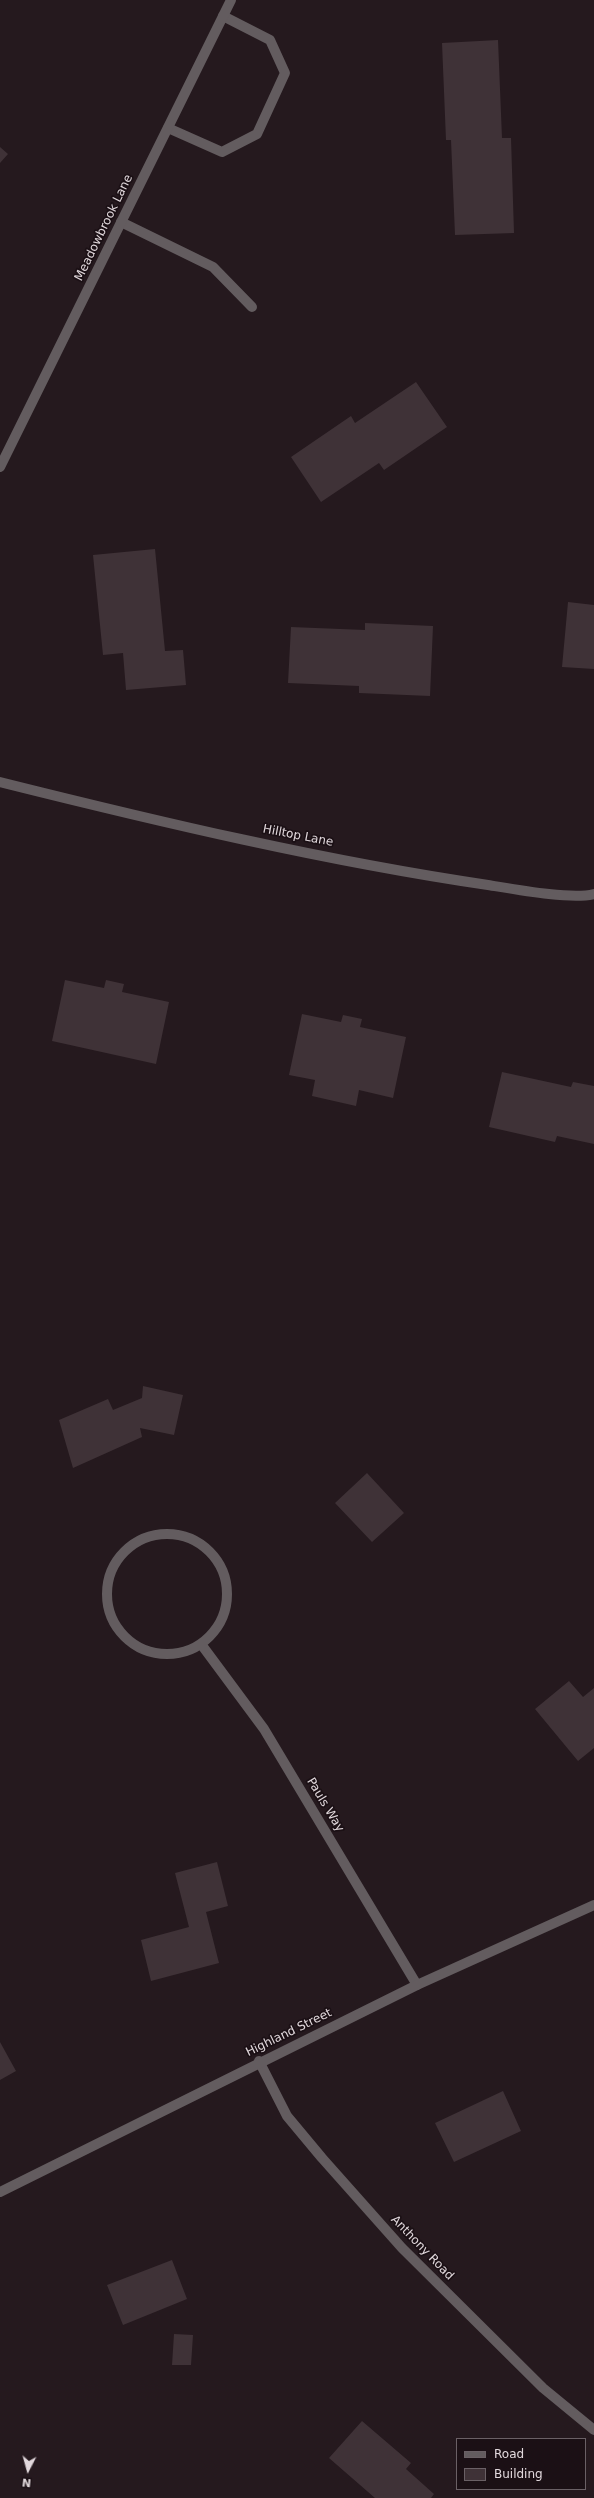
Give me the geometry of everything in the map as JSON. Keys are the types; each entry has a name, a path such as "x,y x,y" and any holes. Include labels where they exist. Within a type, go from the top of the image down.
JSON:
{"street":[{"name":"Meadowbrook Lane","path":"0,467 231,0"},
{"path":"168,128 222,152 257,134 285,73 270,40 223,16"},
{"path":"121,222 213,267 252,307"},
{"name":"Hilltop Lane","path":"0,782 169,824 443,878 549,894 594,894"},
{"path":"169,1534 188,1538 204,1547 217,1560 225,1578 227,1596 224,1614 215,1631 201,1644 182,1653 161,1654 141,1648 124,1637 113,1620 107,1600 108,1580 117,1560 132,1546 151,1536 169,1534"},
{"name":"Pauls Way","path":"201,1644 264,1729 417,1985"},
{"name":"Highland Street","path":"0,2192 260,2061 417,1985 594,1905"},
{"name":"Anthony Road","path":"260,2061 287,2116 397,2242 543,2388 594,2430"}],"building":[{"path":"498,40 502,138 511,138 514,233 455,235 451,140 446,140 442,43"},
{"path":"0,147 8,154 0,163"},
{"path":"416,382 447,427 384,470 379,463 321,502 291,457 351,416 355,423"},
{"path":"155,549 165,651 183,650 186,685 126,690 123,653 103,655 93,555"},
{"path":"568,602 594,605 594,669 562,667"},
{"path":"365,623 433,626 430,696 359,693 359,686 288,683 291,627 365,630"},
{"path":"65,980 104,988 106,980 124,984 122,992 169,1002 156,1064 52,1041"},
{"path":"302,1014 341,1022 343,1015 362,1019 360,1027 406,1037 393,1098 359,1090 356,1106 312,1096 315,1080 289,1075"},
{"path":"502,1072 571,1087 573,1082 594,1086 594,1144 557,1136 555,1142 489,1127"},
{"path":"143,1386 183,1395 174,1435 140,1428 142,1437 73,1468 59,1420 108,1399 113,1410 142,1398"},
{"path":"367,1473 404,1513 372,1542 335,1503"},
{"path":"569,1681 583,1697 594,1688 594,1748 578,1761 535,1709"},
{"path":"217,1862 228,1906 206,1912 219,1963 151,1981 141,1940 189,1927 175,1873"},
{"path":"0,2042 16,2071 0,2080"},
{"path":"503,2091 521,2131 454,2162 435,2123"},
{"path":"172,2260 187,2299 123,2325 107,2285"},
{"path":"174,2334 193,2335 191,2365 172,2365"},
{"path":"362,2421 411,2463 406,2469 434,2494 431,2498 375,2498 329,2458"}]}
